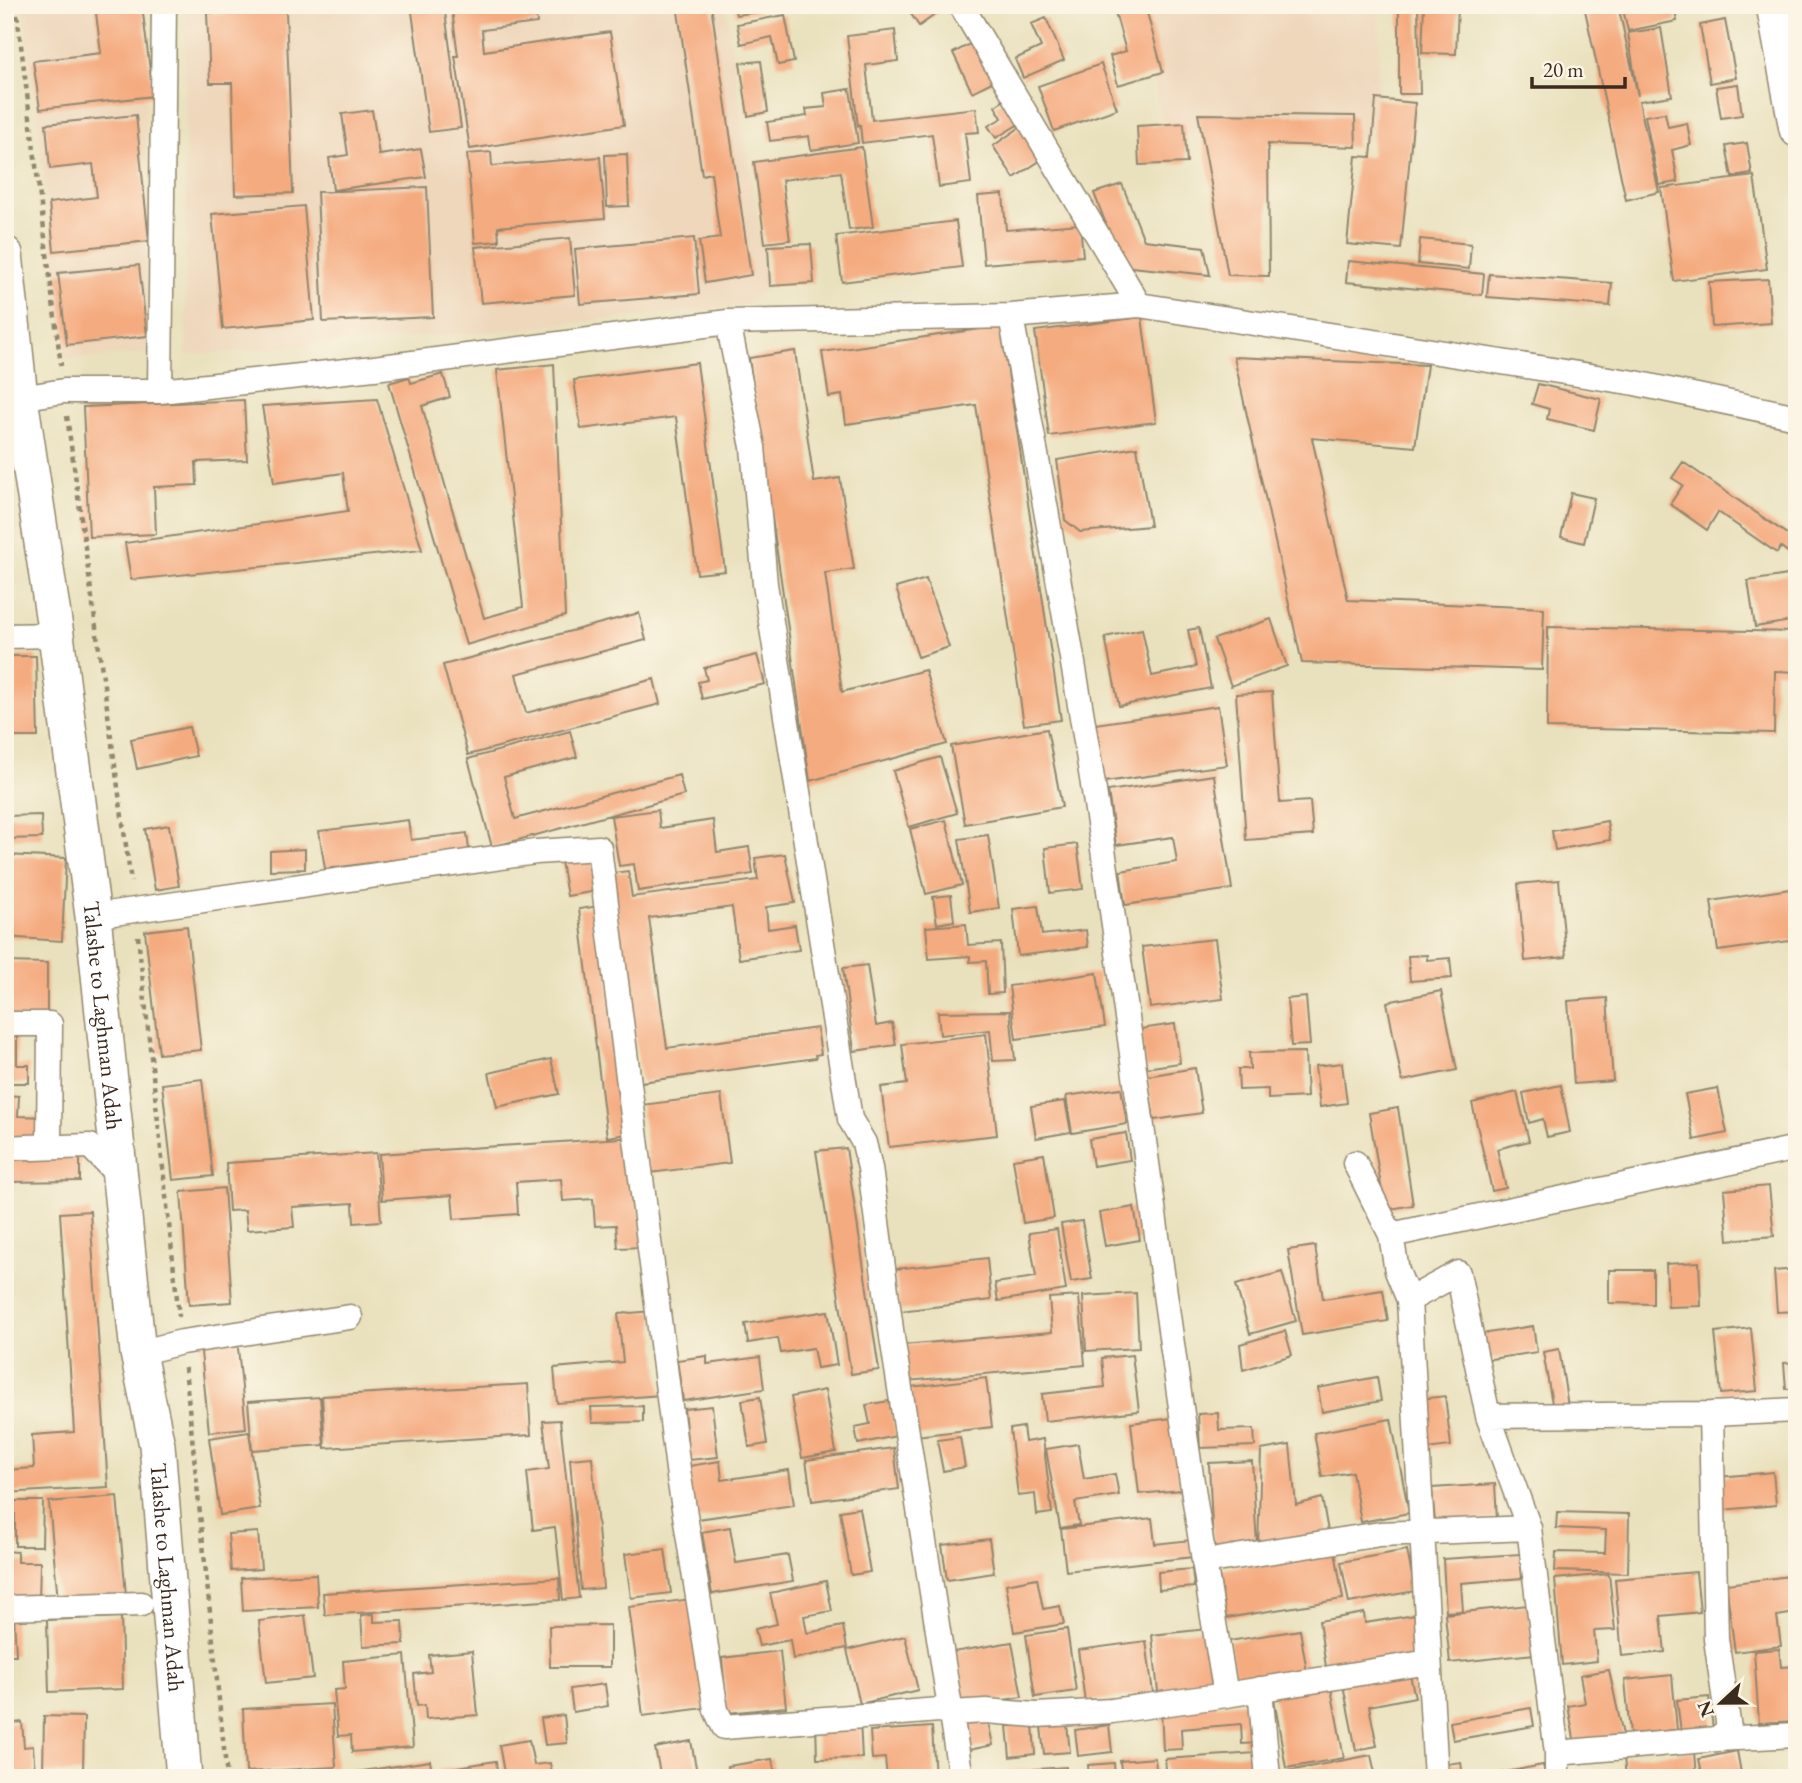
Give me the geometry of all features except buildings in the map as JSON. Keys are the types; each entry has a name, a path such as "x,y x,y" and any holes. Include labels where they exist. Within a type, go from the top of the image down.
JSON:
{"main road":[{"path":"1774,5 1797,129"},
{"name":"Talashe to Laghman Adah","path":"5,254 20,398 56,635 93,916 138,1353 157,1445 184,1778"}],"street":[{"path":"160,391 164,5"},
{"path":"961,5 1139,305"},
{"path":"20,398 64,391 160,391 374,368 728,323 1011,316 1139,305 1635,383 1797,417"},
{"path":"1011,316 1073,662 1118,1020 1226,1695"},
{"path":"728,323 753,447 765,584 850,1119 864,1143 870,1168 892,1337 961,1778"},
{"path":"5,636 56,635"},
{"path":"93,916 536,852 599,848 679,1477 716,1710 724,1727 939,1710 951,1713 986,1711 1036,1715 1112,1711 1429,1662"},
{"path":"5,1024 50,1024 49,1146 5,1148"},
{"path":"5,1148 90,1146 119,1177"},
{"path":"1391,1235 1797,1148"},
{"path":"1354,1163 1391,1235 1397,1271 1409,1300 1436,1778"},
{"path":"1409,1300 1458,1273 1488,1416 1529,1528 1557,1766 1717,1739 1797,1735"},
{"path":"138,1353 182,1342 350,1317"},
{"path":"1488,1416 1711,1414 1797,1410"},
{"path":"1711,1414 1716,1639 1729,1729 1717,1739"},
{"path":"1203,1562 1380,1534 1529,1528"},
{"path":"5,1608 141,1604"},
{"path":"1260,1689 1268,1778"}],"shaded area":[{"path":"23,5 146,5 146,354 66,359"},
{"path":"185,5 726,5 769,287 747,305 475,333 186,355"},
{"path":"1133,5 1380,5 1377,122 1368,142 1178,134 1162,118"}]}
